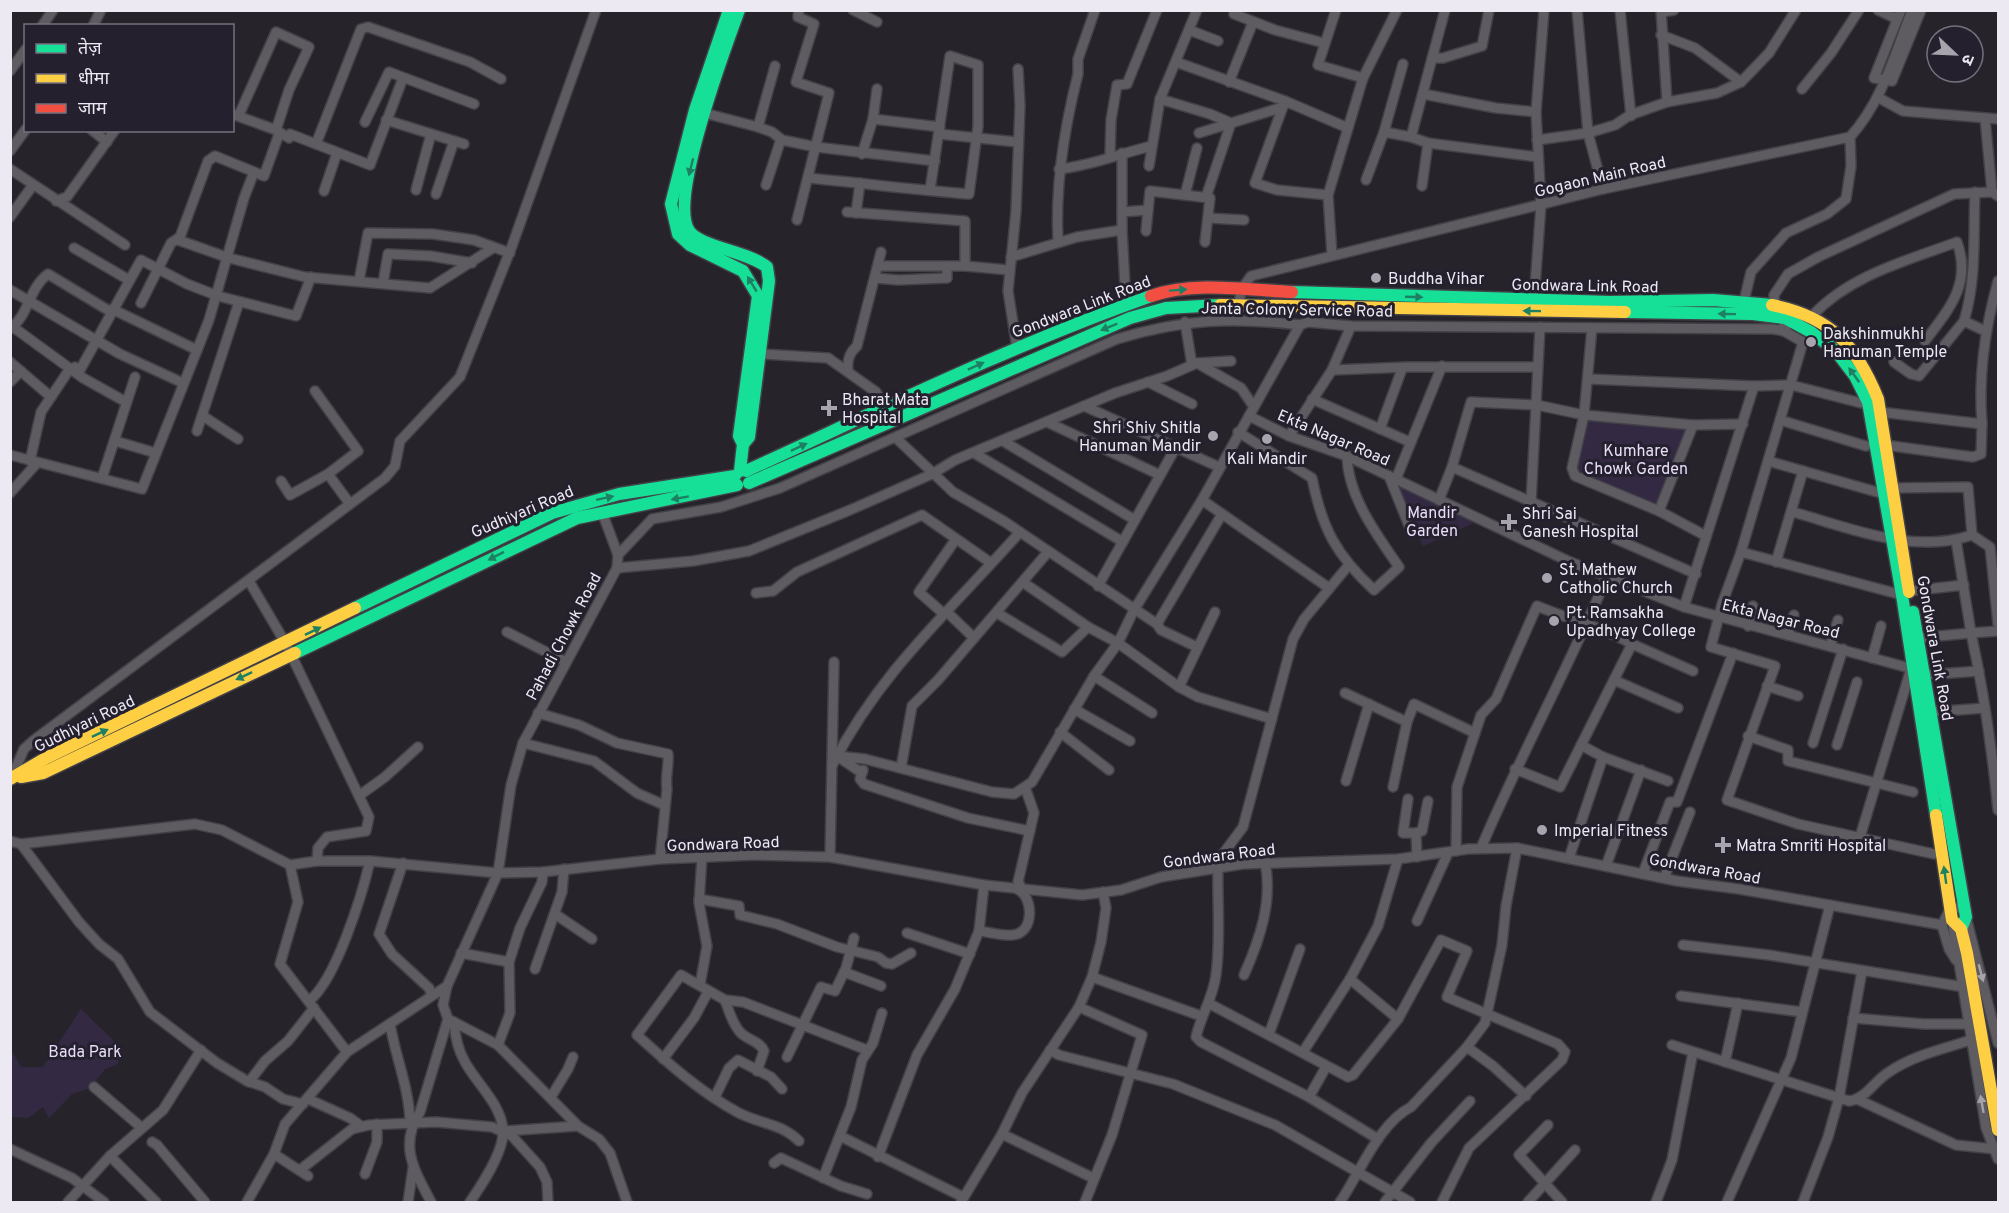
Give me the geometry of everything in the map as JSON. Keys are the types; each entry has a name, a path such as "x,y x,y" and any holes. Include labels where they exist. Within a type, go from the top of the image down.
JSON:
{"street":[{"path":"43,24 53,10"},
{"path":"10,779 24,749 385,478 395,466 400,441 460,377 510,253 596,10"},
{"path":"729,10 695,110 678,194 689,232 699,239 749,254 767,267 769,281 761,354 749,438 743,444"},
{"path":"602,512 618,555 652,519 721,507 743,482 743,444 739,436 758,296 743,271 690,245 678,234 671,204 678,194 739,10"},
{"path":"797,219 829,93 796,82 814,24 798,16 798,10"},
{"path":"853,10 877,22"},
{"path":"1058,242 1056,206 1059,169 1078,74 1078,59 1095,10"},
{"path":"1110,156 1111,120 1117,85 1127,84 1157,10"},
{"path":"1149,166 1160,99 1197,10"},
{"path":"1336,10 1318,65 1363,78"},
{"path":"1332,255 1328,195 1363,78 1397,10"},
{"path":"1411,137 1445,10"},
{"path":"1432,58 1443,58 1482,46 1489,10"},
{"path":"1534,300 1541,205 1536,112 1544,10"},
{"path":"1576,10 1588,133 1603,189"},
{"path":"1620,10 1631,116"},
{"path":"1667,102 1661,11 1674,10"},
{"path":"1537,140 1588,133 1615,125 1667,102 1717,93 1741,82 1769,53 1796,10"},
{"path":"1802,89 1831,53 1859,10"},
{"path":"1878,10 1899,15 1874,78 1884,81 1892,81 1921,10"},
{"path":"1744,301 1751,272 1786,233 1827,214 1846,199 1851,166 1850,137 1864,122 1879,98 1912,10"},
{"path":"1234,14 1324,44"},
{"path":"1228,82 1253,22"},
{"path":"316,144 361,29 368,27 470,62 501,79"},
{"path":"1189,30 1218,40"},
{"path":"178,240 207,161 215,156 264,176 277,132 293,81 309,47 276,32 236,115 277,132 289,138 290,134 370,165 403,78"},
{"path":"1661,36 1695,48 1741,82"},
{"path":"10,71 24,52"},
{"path":"808,178 969,194 980,99 978,65 950,56 930,190"},
{"path":"1176,62 1348,128"},
{"path":"1366,180 1384,132 1403,64"},
{"path":"758,127 775,66"},
{"path":"1017,348 1008,291 1016,212 1020,106 1018,69"},
{"path":"365,122 388,72 474,104"},
{"path":"862,154 873,119 877,89"},
{"path":"1423,94 1496,108 1536,112"},
{"path":"1879,98 1903,111 1998,119"},
{"path":"1160,99 1231,123"},
{"path":"1199,134 1284,104"},
{"path":"1284,104 1255,183 1277,190 1328,195"},
{"path":"704,113 758,127 772,132 781,139 816,147 935,161"},
{"path":"1773,304 1774,295 1788,274 1818,257 1954,194 1975,192 1995,194 1985,118"},
{"path":"873,119 976,138 1017,142"},
{"path":"386,120 459,142 436,194"},
{"path":"1206,197 1231,123"},
{"path":"10,151 24,132"},
{"path":"94,132 107,142"},
{"path":"56,201 67,197 114,132"},
{"path":"1384,132 1428,143 1538,157"},
{"path":"416,190 431,134"},
{"name":"Gogaon Main Road","path":"1241,290 1251,276 1332,255 1603,189 1850,137"},
{"path":"766,185 781,139"},
{"path":"1422,186 1428,143"},
{"path":"1059,169 1080,167 1110,156 1152,146"},
{"path":"1185,195 1197,148"},
{"path":"324,191 338,153"},
{"path":"1122,153 1122,230 1126,304"},
{"path":"10,169 125,245"},
{"path":"10,455 142,489 218,296 244,198 254,172"},
{"path":"860,183 852,212 965,221 964,266"},
{"path":"10,217 33,185"},
{"path":"1146,231 1150,191 1206,197 1210,198 1205,242"},
{"path":"1894,362 1911,374 1919,376 1965,321 1971,298 1976,257 1975,192"},
{"path":"1122,212 1148,210"},
{"path":"1208,218 1244,220"},
{"path":"1011,257 1058,242 1122,230"},
{"path":"359,281 368,232 433,234 474,240 510,253"},
{"path":"141,303 171,243 178,240 229,258 311,277 430,288 493,248"},
{"path":"1812,316 1828,298 1864,278 1957,242 1962,272 1956,299 1925,341"},
{"path":"74,248 129,280"},
{"path":"848,370 847,361 851,351 857,346 881,252"},
{"path":"383,283 387,254 431,256 472,263"},
{"path":"72,369 80,370 141,260 187,284 218,296 296,316 311,277"},
{"path":"878,266 964,266 1010,270"},
{"path":"875,278 898,280 947,278 947,266"},
{"path":"126,402 12,328 25,314 34,288 48,274 112,310 197,350"},
{"path":"1885,445 1973,457 1981,454 1985,331 1998,281"},
{"path":"10,290 146,368 183,383"},
{"name":"Gondwara Link Road","path":"743,482 885,407 1017,348 1126,304 1168,290 1241,290 1534,300 1744,301 1773,304 1786,319"},
{"path":"1239,305 1241,290"},
{"path":"198,431 239,302"},
{"name":"Gondwara Link Road","path":"743,482 1130,318 1166,308 1239,305 1753,314 1786,319 1812,316 1836,332 1851,348 1868,374 1880,412 1888,491"},
{"path":"1786,319 1803,342 1711,647 1775,666 1748,736 1727,800 1798,824 1934,854"},
{"path":"1786,319 1818,337 1838,355 1863,387 1888,491 1906,593 1912,671 1948,918 1962,957 1998,1130"},
{"name":"Janta Colony Service Road","path":"743,482 811,475 896,438 951,410 1117,339 1160,326 1185,322 1224,320 1300,324 1308,322 1351,326 1592,328 1786,319"},
{"path":"1965,321 1985,331"},
{"path":"1185,322 1194,364"},
{"path":"837,756 866,759 992,792 1014,794 1032,782 1094,676 1118,643 1134,610 1202,500 1300,324"},
{"path":"1289,436 1332,370 1351,326"},
{"path":"1531,502 1537,405 1536,367 1540,327"},
{"path":"1592,328 1584,415 1572,468 1575,476 1659,511 1706,536"},
{"path":"761,354 828,358 876,392 885,407"},
{"path":"617,568 683,562 749,551 781,540 1084,406 1194,364 1231,361"},
{"path":"10,362 51,397"},
{"path":"1194,364 1241,388 1251,411"},
{"path":"1332,370 1442,366 1536,367"},
{"path":"1412,533 1392,478 1442,366"},
{"path":"10,493 34,462 41,412 72,369"},
{"path":"1380,429 1402,369"},
{"path":"10,382 21,371"},
{"path":"102,478 135,377"},
{"path":"1588,379 1754,386 1791,385 1861,403"},
{"path":"1148,382 1192,404"},
{"path":"1683,607 1696,574 1754,386"},
{"path":"281,482 290,495 328,474 358,451 315,391"},
{"path":"1312,399 1410,442"},
{"path":"1439,500 1452,467 1471,402 1537,405 1584,415 1693,425 1743,424"},
{"path":"1084,406 1219,467"},
{"name":"Ekta Nagar Road","path":"1251,411 1289,436 1347,456 1502,532 1683,607 1748,626 1844,649 1912,671"},
{"path":"1880,412 1983,424"},
{"path":"203,416 238,439"},
{"path":"1780,420 1866,446"},
{"path":"1047,422 1160,475"},
{"path":"1659,511 1693,425"},
{"path":"1238,432 1312,478 1319,514 1348,566 1374,590 1399,567 1367,520 1348,468 1347,456"},
{"path":"896,438 953,492 1020,532 1157,624 1161,630 1197,647"},
{"path":"115,441 156,453"},
{"path":"1003,441 1135,520"},
{"path":"1098,586 1176,447"},
{"path":"974,453 1123,542"},
{"path":"1768,461 1888,491 1968,487 1972,535"},
{"path":"1452,467 1696,574"},
{"path":"1776,562 1793,512 1803,471"},
{"path":"328,474 350,504"},
{"name":"Gudhiyari Road","path":"10,779 46,758 577,518 709,493 743,482"},
{"name":"Gudhiyari Road","path":"289,649 461,556 577,504 743,482"},
{"path":"1202,500 1329,588"},
{"path":"1793,512 1896,540 1956,540 1972,535"},
{"path":"1157,624 1222,513"},
{"path":"756,593 773,591 797,572 922,515 992,563"},
{"path":"832,766 868,702 894,668 1020,532"},
{"path":"1972,535 1990,547 1998,624"},
{"path":"956,539 920,592 973,638"},
{"path":"1956,540 1971,633 1989,720 1998,810"},
{"path":"901,768 912,706 1024,583 1048,552"},
{"path":"1741,552 1906,593 1964,585"},
{"name":"Pahadi Chowk Road","path":"447,986 498,873 512,785 523,743 617,568 618,555"},
{"path":"1198,870 1223,854 1243,826 1293,639 1304,619 1348,566"},
{"path":"1481,848 1515,769 1586,626 1607,577"},
{"path":"249,581 289,649 369,817 366,831 327,837 318,848 317,861"},
{"path":"1024,583 1088,627 1118,643 1179,687 1198,697 1272,718"},
{"name":"Gondwara Link Road","path":"1906,593 1925,675 1965,912"},
{"path":"1417,921 1452,852 1457,788 1481,715 1496,699 1538,606 1586,626 1615,634 1632,644 1693,670"},
{"path":"1748,626 1753,606"},
{"path":"1179,687 1215,612"},
{"path":"996,613 1062,652 1088,627"},
{"path":"1788,636 1794,615"},
{"path":"1830,646 1838,620"},
{"path":"1872,658 1881,626"},
{"path":"1917,638 1998,631"},
{"path":"507,632 566,662"},
{"path":"1515,769 1560,787 1632,644"},
{"path":"1813,742 1844,649"},
{"path":"1643,873 1670,802 1677,802 1733,653"},
{"path":"830,856 834,662"},
{"path":"1860,837 1875,783 1912,671"},
{"path":"1925,675 1979,671"},
{"path":"1094,676 1152,713"},
{"path":"1614,681 1678,708"},
{"path":"1836,745 1857,682"},
{"path":"1767,686 1798,696"},
{"path":"1345,693 1407,722"},
{"path":"1346,781 1369,704"},
{"path":"1393,787 1407,722 1414,704 1475,733"},
{"path":"1931,712 1985,708"},
{"path":"1074,709 1130,741"},
{"path":"538,713 579,725 617,743 668,754 669,766 665,779 660,859"},
{"path":"1060,732 1109,770"},
{"path":"1748,736 1788,750 1788,761 1913,792"},
{"path":"523,743 594,761 637,793 664,805"},
{"path":"1581,745 1603,757 1668,781"},
{"path":"360,795 385,777 418,747"},
{"path":"837,756 862,773"},
{"path":"1569,858 1603,757"},
{"path":"866,759 860,779 864,784 968,818 1029,831"},
{"path":"1606,866 1641,770"},
{"path":"979,931 1013,936 1026,927 1029,920 1029,900 1024,892 1017,889 1020,885 1018,882 1029,831 1033,826 1034,813 1025,787"},
{"path":"1408,799 1403,832 1422,831 1428,801"},
{"path":"1664,878 1690,812"},
{"path":"10,841 21,844 195,824 222,830 290,865 298,902 280,964 348,1052"},
{"path":"1416,833 1417,857"},
{"path":"21,844 79,922 99,944 118,959 150,1012 249,1082 265,1087 283,1099 305,1102 350,1118 361,1126"},
{"name":"Gondwara Road","path":"290,865 317,861 370,861 498,873 543,872 660,859 830,856 984,885 1082,895 1218,867 1265,862 1398,859 1481,848 1517,848 1664,878 1830,904 1948,918 1965,912"},
{"path":"1340,1203 1378,1139 1399,1113 1411,1107 1467,1047 1485,1023 1502,945 1506,906 1517,848"},
{"path":"700,985 706,946 699,899 702,858"},
{"path":"1303,1052 1350,979 1378,926 1398,859"},
{"path":"249,1082 265,1061 288,1041 334,964 363,891 370,861"},
{"path":"1244,975 1261,935 1269,881 1265,862"},
{"path":"403,863 379,934 392,954 429,988 432,995"},
{"path":"1218,867 1216,974 1209,1004 1201,1016 1196,1037 1201,1042 1309,1097 1378,1139"},
{"path":"535,969 562,892 564,869"},
{"path":"498,1045 510,1013 509,962 520,928 542,882 543,872"},
{"path":"878,1157 917,1055 955,989 979,931 984,885"},
{"path":"840,1136 962,1200 1002,1134 1022,1093 1079,1008 1092,977 1106,908 1103,892"},
{"path":"699,899 739,906 740,915 747,918 777,924 851,951 878,957 892,964 911,953"},
{"path":"1783,1080 1817,964 1830,904"},
{"path":"1965,912 1961,929 1962,957 1971,1040 1986,1128 1998,1159"},
{"path":"1965,912 1998,1043"},
{"path":"555,914 592,939"},
{"path":"1948,918 1961,929"},
{"path":"907,933 970,954"},
{"path":"787,1057 820,987 835,991 844,972 854,938"},
{"path":"1209,1004 1303,1052 1326,1068 1348,1077 1353,1075 1398,1019 1441,940 1467,951 1447,997 1558,1044 1565,1052 1562,1060 1469,1148 1442,1203"},
{"path":"1683,945 1964,987"},
{"path":"1269,1034 1300,949"},
{"path":"461,953 509,962"},
{"path":"1803,1203 1828,1137 1839,1098 1862,971"},
{"path":"844,972 881,986"},
{"path":"800,1141 784,1128 753,1119 687,1081 637,1035 681,975 708,992 725,999 744,1002 867,1050"},
{"path":"1092,977 1201,1016"},
{"path":"1350,979 1398,1019"},
{"path":"247,1203 274,1154 285,1124 348,1052 447,986"},
{"path":"447,986 443,1005 465,1061 496,1107 503,1131 491,1168 470,1203"},
{"path":"663,1059 694,1018 708,992"},
{"path":"1681,996 1802,1012"},
{"path":"725,999 734,1024 745,1037 762,1046 764,1051 757,1071"},
{"path":"1725,1062 1738,1003"},
{"path":"1079,1008 1142,1035 1112,1135 1085,1202"},
{"path":"823,1178 840,1136 867,1050 873,1043 882,1013"},
{"path":"1853,1018 1924,1024 1969,1024"},
{"path":"451,1021 498,1045 578,1125 599,1139 610,1153 627,1203"},
{"path":"412,1123 420,1112 451,1021"},
{"path":"390,1024 400,1060 402,1079 409,1094 412,1123 408,1154 431,1203"},
{"path":"1672,1045 1849,1101 1859,1100 1883,1076 1907,1060 1971,1040"},
{"path":"1467,1047 1526,1095"},
{"path":"68,1203 110,1156 163,1110 201,1050"},
{"path":"1050,1050 1059,1055 1173,1084 1275,1125 1360,1172 1410,1203"},
{"path":"1656,1203 1672,1160 1693,1052"},
{"path":"550,1097 573,1057"},
{"path":"715,1097 729,1068 738,1060 771,1077 782,1089"},
{"path":"1309,1097 1326,1068"},
{"path":"1727,1203 1779,1080 1783,1080"},
{"path":"94,1087 142,1128"},
{"path":"1859,1100 1864,1105 1956,1144 1995,1149"},
{"path":"1385,1203 1431,1143 1470,1101"},
{"path":"300,1170 343,1135 361,1126 450,1122 464,1126 492,1127 512,1136 540,1167 547,1182 548,1203"},
{"path":"365,1174 377,1142 377,1124"},
{"path":"503,1131 578,1125"},
{"path":"1548,1125 1519,1155 1562,1203"},
{"path":"1002,1134 1093,1178"},
{"path":"152,1142 205,1203"},
{"path":"10,1149 72,1178 104,1203"},
{"path":"1528,1203 1575,1150"},
{"path":"274,1154 308,1176"},
{"path":"110,1156 156,1203"},
{"path":"774,1162 781,1158 788,1159 823,1178 867,1194"},
{"path":"408,1203 413,1168"}],"green space":[{"name":"Kumhare Chowk Garden","path":"1584,415 1693,425 1659,511 1575,476"},
{"name":"Mandir Garden","path":"1394,481 1476,522 1423,546"},
{"name":"Bada Park","path":"81,1009 120,1047 118,1064 105,1069 90,1088 72,1094 49,1118 43,1107 28,1118 11,1117 10,1048 21,1067 43,1067"}],"traffic: fast":[{"path":"729,10 695,110 671,204 678,234 690,245 743,271 758,296 739,436 743,444 740,471"},
{"path":"739,10 701,123 686,188 685,214 689,231 695,236 767,267 769,281 749,437 743,444"},
{"path":"1292,292 1610,302 1713,300 1772,305"},
{"path":"746,471 997,357 1151,296"},
{"path":"749,483 1130,318 1166,308 1220,305"},
{"path":"1625,312 1753,314 1785,318 1811,332 1836,351 1855,376 1868,402 1902,595 1936,815"},
{"path":"355,608 552,513 619,494 735,476"},
{"path":"295,653 577,518 737,485"},
{"path":"1913,612 1966,917 1961,929"}],"traffic: slow":[{"path":"1220,305 1625,312"},
{"path":"1772,305 1793,310 1826,326 1850,349 1870,380 1878,399 1909,592"},
{"path":"10,779 46,758 355,608"},
{"path":"21,777 43,773 295,653"},
{"path":"1936,815 1952,920 1961,929 1967,953 1998,1130"}],"traffic: jam":[{"path":"1151,296 1168,291 1203,288 1292,292"}],"place":[{"name":"Buddha Vihar","path":"1376,278"},
{"name":"Dakshinmukhi Hanuman Temple","path":"1811,342"},
{"name":"Bharat Mata Hospital","path":"829,408"},
{"name":"Shri Shiv Shitla Hanuman Mandir","path":"1213,436"},
{"name":"Kali Mandir","path":"1267,439"},
{"name":"Shri Sai Ganesh Hospital","path":"1509,522"},
{"name":"St. Mathew Catholic Church","path":"1547,578"},
{"name":"Pt. Ramsakha Upadhyay College","path":"1554,621"},
{"name":"Imperial Fitness","path":"1542,830"},
{"name":"Matra Smriti Hospital","path":"1723,845"}]}
